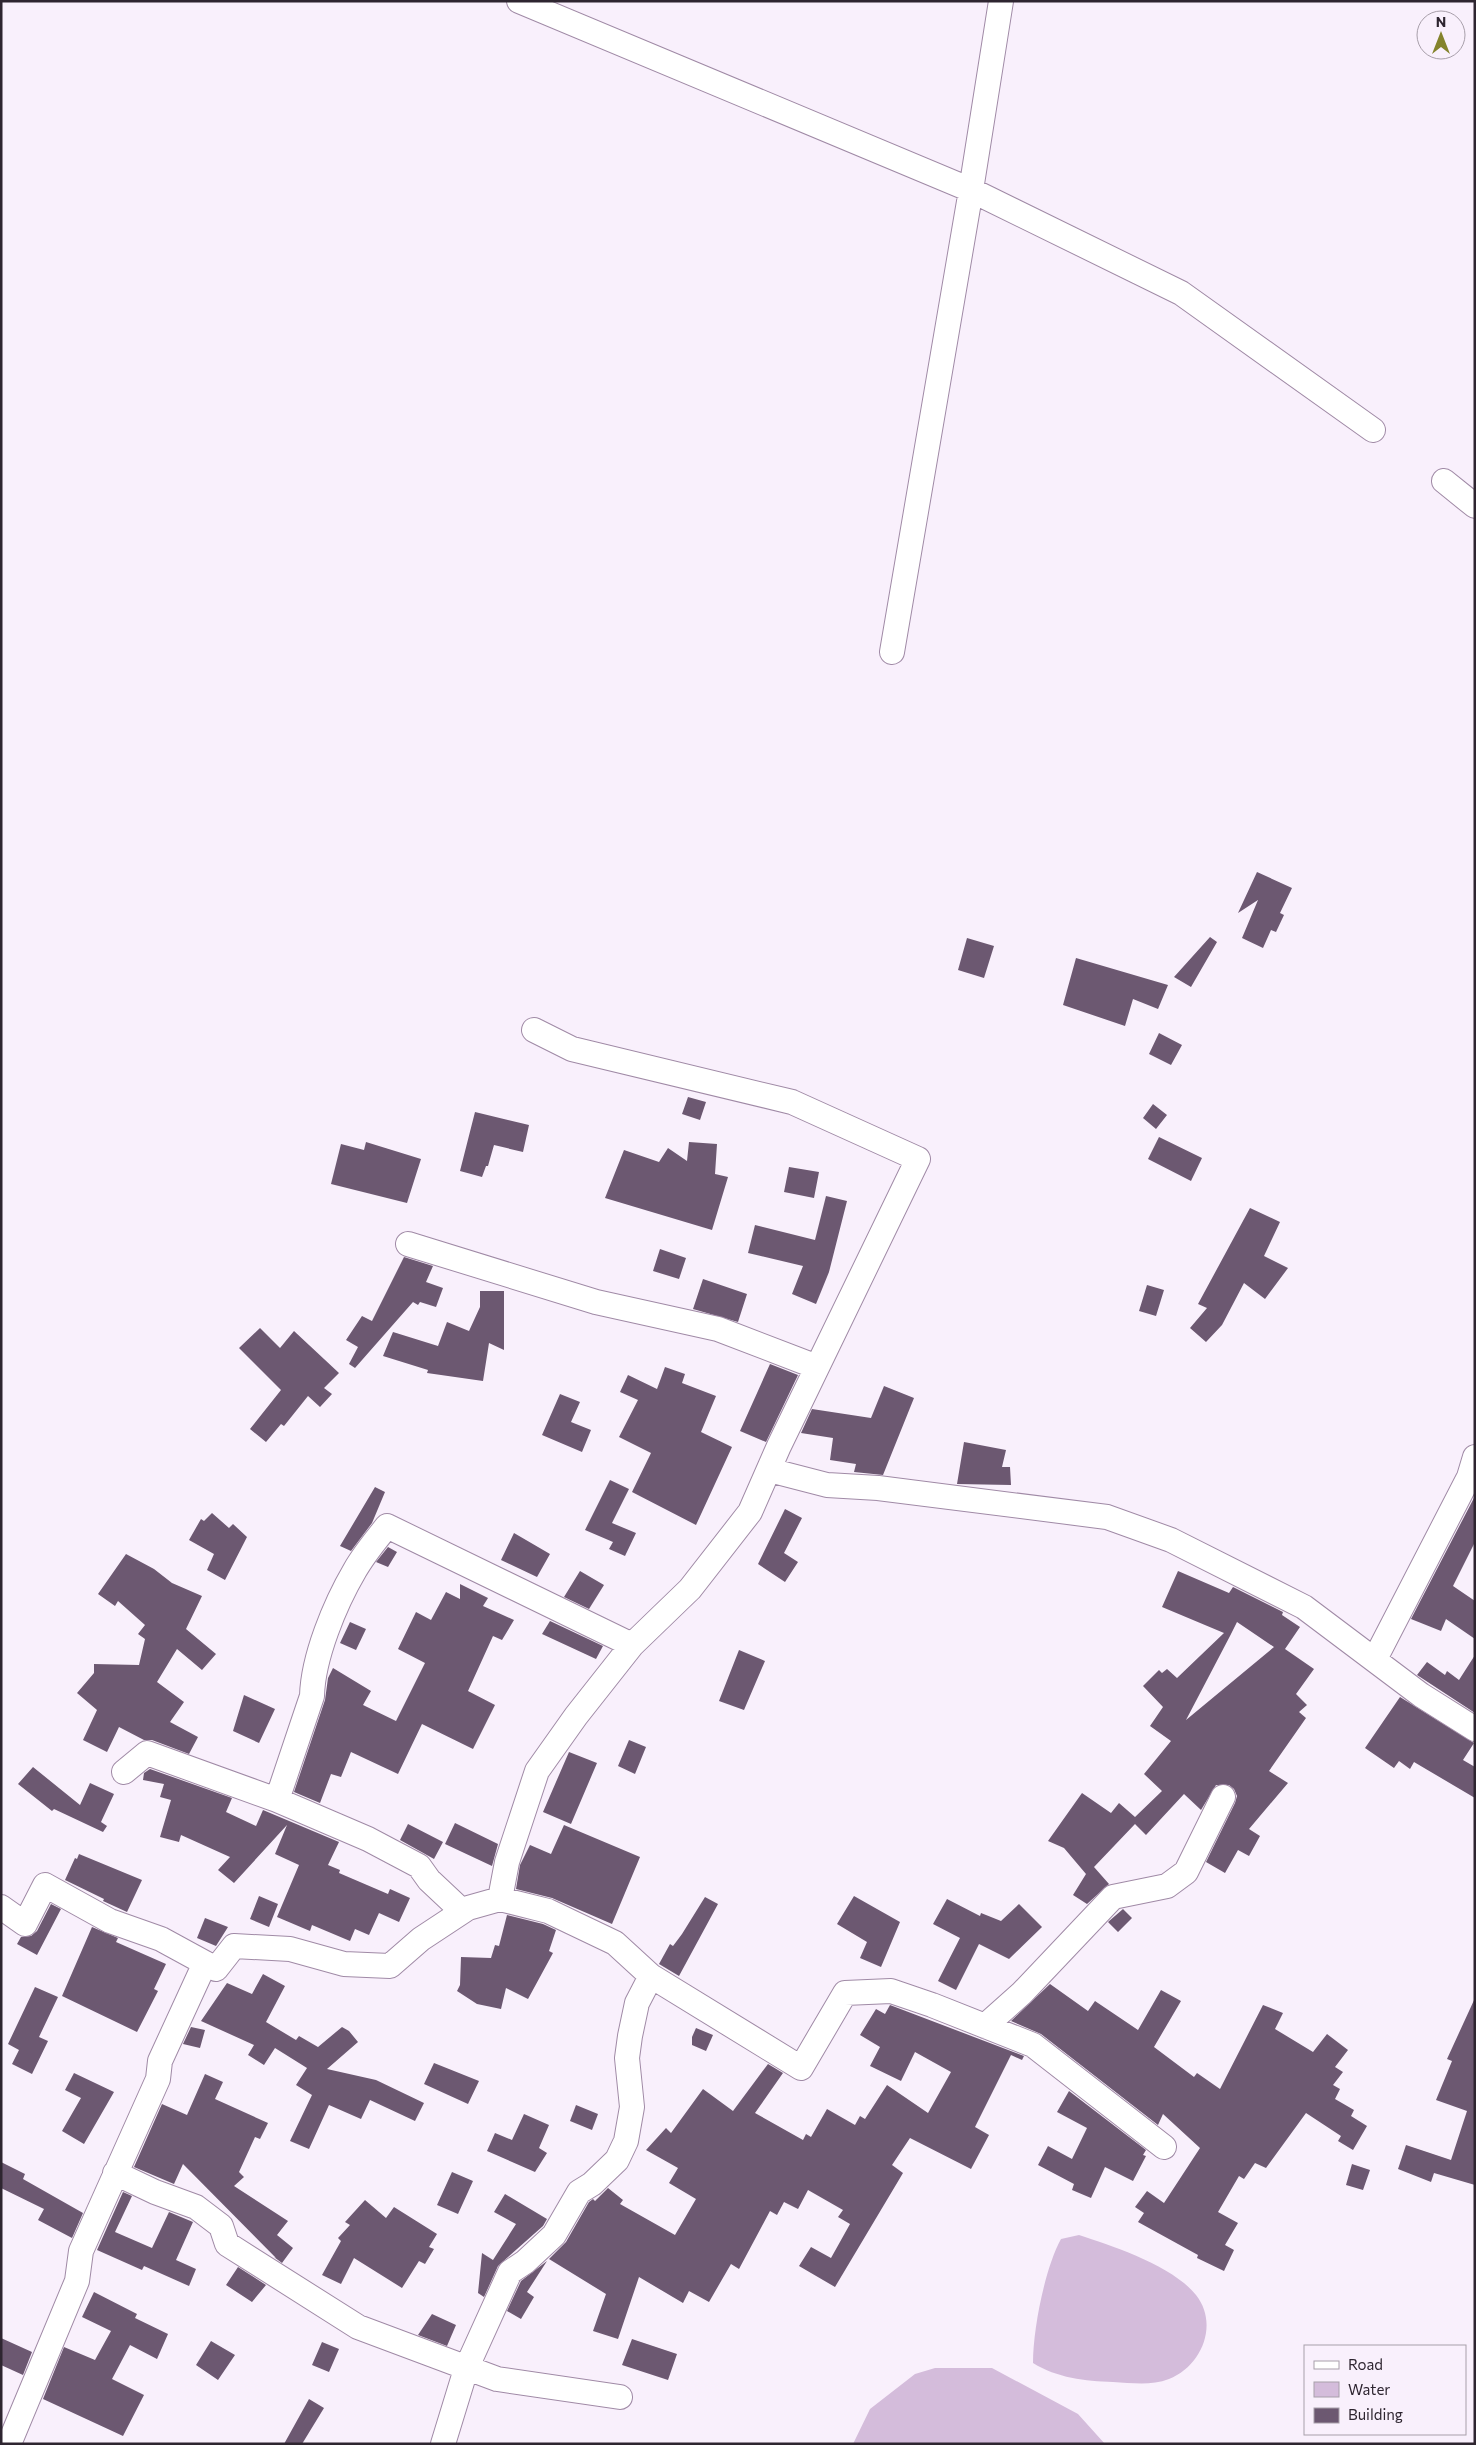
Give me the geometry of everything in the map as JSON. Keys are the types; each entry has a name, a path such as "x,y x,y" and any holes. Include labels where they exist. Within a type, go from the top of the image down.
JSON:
{"street":[{"path":"519,1 971,190 1181,292 1373,430"},
{"path":"892,652 971,190 1001,1"},
{"path":"1444,481 1475,506"},
{"path":"500,1899 507,1862 537,1771 576,1716 632,1645 690,1589 750,1512 918,1159 792,1102 572,1050 534,1030"},
{"path":"408,1244 596,1302 718,1329 818,1366"},
{"path":"1375,1659 1469,1477 1475,1457"},
{"path":"769,1470 827,1485 878,1488 1107,1517 1171,1540 1304,1607 1421,1695 1475,1729"},
{"path":"278,1800 312,1696 312,1679 331,1619 355,1570 387,1526 632,1645"},
{"path":"124,1772 147,1753 278,1800 368,1839 419,1866 429,1880 462,1912"},
{"path":"985,2026 1022,1993 1113,1897 1167,1886 1186,1872 1223,1797"},
{"path":"1,1907 25,1924 45,1885 110,1921 161,1939 216,1969 234,1946 290,1949 344,1964 390,1966 421,1939 462,1912 500,1899 548,1911 615,1943 651,1976 801,2068 845,1993 891,1991 1033,2045 1164,2146"},
{"path":"9,2444 77,2281 81,2251 158,2078 160,2061 205,1962"},
{"path":"443,2444 466,2369 510,2272 525,2262 554,2235 578,2192 592,2184 617,2160 626,2141 632,2107 627,2058 630,2036 636,2003 651,1976"},
{"path":"115,2173 155,2192 196,2207 221,2226 227,2244 358,2327 497,2379 620,2398"}],"water":[{"path":"1079,2235 1125,2251 1158,2266 1173,2275 1196,2295 1203,2306 1206,2319 1204,2343 1198,2354 1181,2373 1155,2383 1103,2382 1061,2375 1033,2363 1035,2333 1041,2299 1055,2251 1061,2239"},
{"path":"935,2368 992,2368 1078,2414 1105,2444 853,2444 870,2409 915,2374"}],"building":[{"path":"1257,872 1292,888 1280,913 1284,915 1276,932 1271,930 1263,948 1242,938 1258,900 1238,913"},
{"path":"1210,937 1217,942 1191,987 1174,977"},
{"path":"967,938 994,946 984,978 958,970"},
{"path":"1076,958 1168,985 1158,1009 1133,999 1125,1026 1063,1005"},
{"path":"1159,1033 1182,1045 1171,1065 1149,1054"},
{"path":"688,1097 706,1102 700,1120 682,1114"},
{"path":"1153,1104 1167,1115 1156,1129 1143,1118"},
{"path":"475,1112 529,1125 523,1152 494,1145 488,1166 486,1166 482,1177 460,1171"},
{"path":"1159,1137 1202,1158 1191,1181 1148,1159"},
{"path":"366,1142 421,1159 407,1203 331,1184 341,1144 364,1150"},
{"path":"689,1142 717,1144 715,1174 728,1177 712,1230 605,1198 624,1150 659,1162 668,1148 687,1161"},
{"path":"789,1167 819,1172 814,1198 784,1192"},
{"path":"826,1196 847,1201 829,1272 816,1304 792,1294 803,1266 748,1253 755,1225 815,1240"},
{"path":"1250,1208 1280,1222 1264,1256 1288,1268 1265,1299 1244,1283 1222,1325 1206,1342 1190,1328 1207,1308 1198,1304"},
{"path":"660,1249 686,1258 679,1279 653,1271"},
{"path":"404,1257 433,1266 426,1282 443,1288 436,1307 420,1302 418,1305 413,1302 355,1368 349,1364 358,1347 346,1340 362,1316 372,1321"},
{"path":"703,1279 747,1294 738,1322 693,1309"},
{"path":"1147,1285 1164,1290 1156,1316 1139,1311"},
{"path":"480,1291 504,1291 504,1350 489,1343 483,1381 427,1373 428,1370 383,1356 393,1332 438,1346 447,1322 469,1331 480,1307"},
{"path":"260,1328 280,1348 294,1331 339,1373 324,1388 332,1394 320,1407 308,1396 284,1426 281,1424 266,1442 250,1429 281,1390 239,1348"},
{"path":"770,1364 798,1375 766,1442 740,1431"},
{"path":"665,1367 685,1374 682,1383 716,1396 701,1432 732,1447 696,1525 632,1492 651,1453 619,1437 638,1400 620,1392 628,1375 657,1389"},
{"path":"884,1386 914,1398 883,1475 854,1472 856,1464 830,1460 833,1438 801,1433 812,1409 871,1418"},
{"path":"560,1394 580,1402 571,1422 591,1430 582,1452 542,1435"},
{"path":"964,1442 1006,1450 1002,1467 1010,1467 1011,1485 957,1484"},
{"path":"610,1480 629,1489 612,1523 636,1533 625,1556 609,1549 613,1542 585,1530"},
{"path":"375,1487 385,1492 372,1523 351,1551 340,1546"},
{"path":"1475,1496 1475,1542 1453,1586 1475,1601 1475,1639 1446,1619 1441,1631 1411,1619"},
{"path":"785,1509 802,1518 784,1553 798,1562 785,1582 758,1564"},
{"path":"212,1513 229,1528 233,1524 247,1537 225,1580 207,1570 214,1554 189,1540 201,1519 204,1521"},
{"path":"514,1533 550,1554 537,1577 501,1560"},
{"path":"388,1547 397,1552 388,1567 376,1562"},
{"path":"126,1554 154,1569 172,1583 202,1596 186,1629 216,1654 202,1670 177,1649 157,1682 184,1702 170,1722 198,1737 189,1754 152,1740 144,1740 119,1727 107,1752 83,1740 97,1710 77,1693 94,1673 94,1664 139,1665 145,1639 138,1634 145,1625 118,1601 115,1606 98,1594"},
{"path":"580,1571 604,1585 589,1609 564,1597"},
{"path":"1178,1571 1229,1593 1233,1587 1283,1612 1282,1615 1300,1627 1285,1649 1314,1669 1296,1694 1307,1705 1299,1712 1306,1718 1269,1771 1288,1783 1249,1829 1260,1836 1249,1856 1238,1850 1225,1873 1206,1862 1235,1803 1237,1796 1234,1789 1229,1785 1216,1785 1201,1810 1184,1794 1146,1835 1135,1824 1094,1867 1109,1884 1087,1904 1073,1895 1086,1874 1064,1848 1048,1841 1082,1793 1111,1813 1119,1803 1135,1817 1162,1791 1144,1774 1171,1741 1150,1726 1163,1707 1143,1686 1159,1670 1162,1673 1167,1669 1177,1678 1224,1633 1162,1607","holes":["1237,1622 1274,1647 1186,1720"]},
{"path":"460,1584 488,1598 483,1606 514,1620 502,1640 493,1636 468,1691 495,1705 473,1749 422,1724 398,1774 351,1752 341,1777 331,1774 320,1803 294,1792 325,1700 328,1678 333,1668 371,1691 363,1705 396,1721 425,1663 398,1649 416,1612 431,1620 446,1592 460,1599"},
{"path":"550,1621 603,1646 596,1659 542,1634"},
{"path":"350,1622 366,1629 356,1650 340,1643"},
{"path":"739,1650 765,1661 744,1710 719,1701"},
{"path":"1475,1655 1475,1713 1417,1675 1427,1662 1445,1675 1447,1671 1459,1680"},
{"path":"244,1695 275,1709 259,1743 233,1731"},
{"path":"1400,1697 1474,1743 1463,1760 1475,1767 1475,1798 1414,1762 1410,1769 1399,1761 1394,1768 1365,1748"},
{"path":"629,1740 646,1747 635,1774 618,1766"},
{"path":"569,1752 597,1763 571,1824 543,1812"},
{"path":"33,1767 80,1805 90,1783 114,1794 101,1822 107,1826 103,1832 54,1809 52,1811 18,1784"},
{"path":"150,1769 232,1798 226,1812 256,1826 263,1810 339,1842 328,1865 340,1870 339,1873 388,1894 390,1889 410,1898 399,1922 379,1913 369,1935 355,1929 350,1941 312,1925 310,1931 277,1917 299,1865 275,1854 287,1825 234,1883 218,1870 230,1857 181,1835 179,1842 160,1837 171,1800 160,1797 164,1784 143,1780 144,1773"},
{"path":"455,1823 498,1844 492,1866 445,1844"},
{"path":"408,1824 443,1842 434,1859 400,1840"},
{"path":"564,1825 640,1857 612,1924 552,1898 516,1889 520,1865 530,1845 551,1854"},
{"path":"79,1854 142,1880 127,1912 65,1880 75,1858 77,1859"},
{"path":"259,1896 278,1904 269,1927 250,1919"},
{"path":"854,1896 900,1922 881,1967 860,1958 867,1942 837,1924"},
{"path":"705,1897 718,1904 679,1976 659,1964 670,1944 673,1946 682,1934"},
{"path":"947,1899 980,1916 981,1913 1001,1921 1019,1904 1042,1927 1009,1959 979,1944 956,1990 938,1981 960,1938 933,1924"},
{"path":"51,1904 61,1909 37,1955 17,1944 21,1937 31,1936 37,1931"},
{"path":"1123,1909 1132,1918 1118,1932 1108,1922"},
{"path":"507,1915 543,1924 556,1930 549,1951 553,1953 528,1999 506,1988 501,2009 477,2004 457,1991 460,1985 461,1957 491,1958 495,1945 499,1946"},
{"path":"205,1918 228,1927 216,1946 197,1938"},
{"path":"92,1927 118,1938 116,1942 166,1964 154,1989 158,1991 137,2032 62,1996"},
{"path":"263,1974 285,1986 266,2022 296,2040 299,2036 318,2047 342,2027 349,2031 358,2042 327,2069 376,2080 424,2103 415,2121 370,2100 361,2119 329,2105 309,2149 290,2141 312,2095 296,2085 307,2068 275,2048 264,2065 248,2055 254,2045 201,2021 227,1983 252,1994"},
{"path":"1050,1984 1088,2011 1095,2001 1138,2030 1161,1990 1181,2001 1154,2047 1194,2077 1197,2073 1220,2089 1263,2005 1283,2013 1275,2029 1313,2052 1327,2034 1348,2050 1335,2067 1343,2072 1333,2085 1340,2089 1335,2099 1354,2110 1351,2116 1367,2126 1353,2150 1338,2141 1341,2136 1306,2113 1266,2168 1255,2163 1244,2179 1239,2176 1218,2212 1238,2223 1225,2245 1234,2250 1224,2271 1197,2258 1198,2255 1138,2222 1144,2213 1135,2207 1147,2191 1164,2203 1200,2148 1163,2114 1158,2125 1041,2034 1011,2021"},
{"path":"35,1987 58,1997 39,2037 48,2041 32,2074 12,2064 19,2050 8,2044"},
{"path":"1475,1998 1475,2185 1434,2173 1431,2182 1398,2169 1406,2145 1451,2160 1467,2111 1436,2100 1452,2061 1447,2059"},
{"path":"890,2005 1024,2056 1022,2060 1011,2055 975,2127 989,2135 971,2169 910,2138 892,2165 903,2173 835,2287 799,2266 811,2247 831,2258 850,2224 838,2217 843,2210 808,2190 798,2209 784,2202 777,2215 770,2211 739,2269 731,2264 709,2302 689,2291 683,2303 639,2277 618,2339 593,2331 606,2294 549,2259 566,2242 589,2202 593,2199 595,2201 608,2188 623,2200 620,2204 675,2235 696,2199 669,2183 678,2168 646,2150 666,2128 671,2133 703,2089 733,2111 768,2064 783,2073 755,2113 803,2140 806,2134 811,2137 827,2109 855,2125 860,2116 865,2119 887,2085 928,2113 951,2072 915,2052 901,2081 870,2066 880,2047 860,2035 876,2009 885,2014"},
{"path":"191,2027 205,2030 200,2048 183,2044"},
{"path":"696,2028 713,2035 706,2051 692,2045 692,2037"},
{"path":"434,2063 479,2081 468,2104 424,2084"},
{"path":"74,2073 114,2092 84,2144 62,2131 81,2098 65,2090"},
{"path":"205,2074 223,2082 215,2099 268,2123 260,2139 255,2137 239,2172 244,2177 234,2186 288,2221 277,2235 293,2248 282,2263 183,2164 174,2184 134,2167 162,2104 187,2115"},
{"path":"1069,2091 1146,2150 1143,2155 1146,2156 1133,2181 1105,2167 1091,2198 1072,2190 1074,2184 1038,2165 1048,2146 1072,2159 1087,2128 1057,2112"},
{"path":"576,2105 598,2114 592,2130 570,2121"},
{"path":"524,2114 549,2125 539,2148 547,2153 535,2172 487,2151 495,2133 512,2140"},
{"path":"1,2162 25,2174 23,2179 83,2213 72,2238 38,2220 44,2209 1,2188"},
{"path":"1352,2164 1370,2170 1363,2190 1346,2185"},
{"path":"452,2172 473,2181 458,2214 437,2205"},
{"path":"123,2192 132,2196 115,2232 152,2248 169,2212 193,2222 176,2260 196,2269 189,2286 144,2266 142,2270 97,2250"},
{"path":"505,2194 547,2219 543,2226 498,2266 484,2297 478,2293 482,2253 493,2260 516,2224 494,2212"},
{"path":"365,2200 386,2218 394,2207 437,2234 429,2247 434,2249 425,2264 419,2261 402,2288 354,2258 341,2284 322,2275 341,2241 338,2238 350,2225 345,2222"},
{"path":"547,2261 527,2292 534,2297 521,2319 507,2311 521,2281"},
{"path":"238,2267 266,2285 252,2302 226,2285"},
{"path":"94,2292 137,2314 135,2318 168,2334 157,2359 130,2345 112,2379 144,2395 123,2436 43,2399 64,2347 95,2360 111,2331 82,2317"},
{"path":"432,2314 456,2325 447,2346 418,2335"},
{"path":"1,2338 32,2352 23,2375 1,2365"},
{"path":"632,2339 677,2354 668,2380 622,2365"},
{"path":"211,2341 235,2355 218,2380 196,2365"},
{"path":"322,2342 339,2349 329,2372 312,2365"},
{"path":"309,2399 324,2408 302,2444 284,2444"}]}
